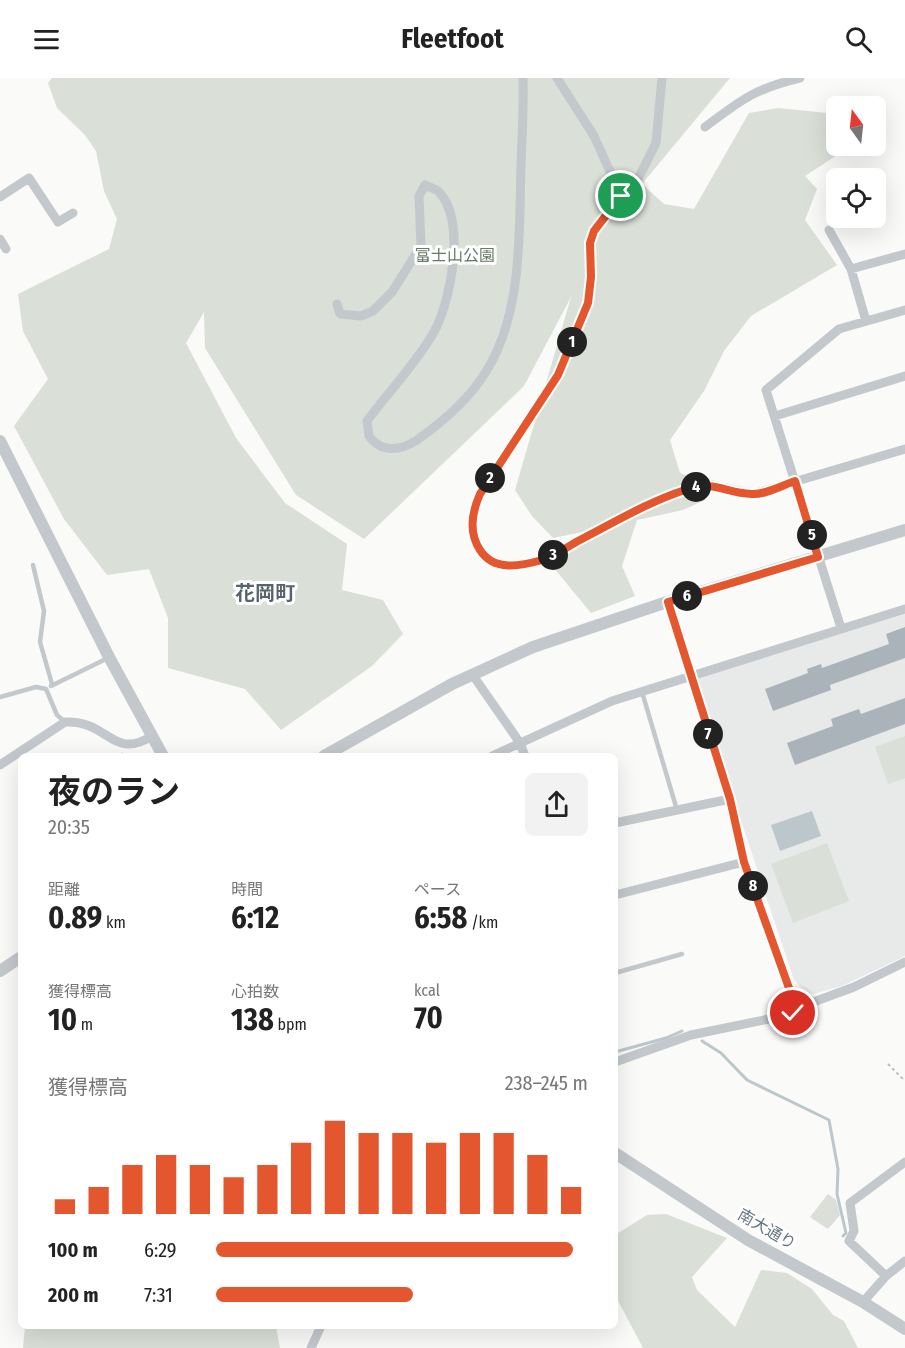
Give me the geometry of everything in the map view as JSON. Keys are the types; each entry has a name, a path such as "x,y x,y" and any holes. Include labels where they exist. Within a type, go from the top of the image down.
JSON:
{"street":[{"path":"337,304 340,314 361,316 381,306 421,246 419,196 425,185 438,191 447,207 453,228 455,260 447,292 435,330 412,366 367,421 369,436 382,448 392,449 412,443 440,424 466,398 487,371 506,328 515,279 521,199 524,78"},
{"path":"557,78 594,136 621,196"},
{"path":"662,78 656,143 639,177 594,231 590,243 591,277 588,303 558,375 474,507 472,530 482,554 497,565 545,560 642,508 684,490 708,484 753,495 905,449"},
{"path":"705,127 739,101 766,86 800,78"},
{"path":"0,197 29,178 58,222 73,213"},
{"path":"829,230 851,269 866,321"},
{"path":"0,239 6,249"},
{"path":"851,269 905,254"},
{"path":"841,628 766,390 839,329 905,310"},
{"path":"775,416 905,376"},
{"path":"0,441 161,753"},
{"path":"329,753 384,720 472,674 532,647 668,602 905,530"},
{"path":"668,602 689,675 730,799 744,862 789,988 800,1007"},
{"path":"498,753 602,705 689,675 905,609"},
{"path":"472,674 520,743 524,753"},
{"path":"18,753 65,722 91,726 120,745 141,743 152,736"},
{"path":"0,765 18,753"},
{"path":"618,822 730,799"},
{"path":"618,895 744,862"},
{"path":"0,971 18,959"},
{"path":"618,1061 691,1035 793,1013 800,1007 854,987 905,962"},
{"name":"南大通り","path":"618,1155 748,1240 863,1302 905,1329"},
{"path":"886,1276 849,1241 854,1231 850,1203 905,1162"},
{"path":"863,1302 886,1276 905,1261"},
{"path":"311,1348 320,1329"}],"lane":[{"path":"33,565 44,611 40,642 52,684"},
{"path":"46,689 110,657"},
{"path":"0,697 36,687 46,689"},
{"path":"46,689 57,715 65,722"},
{"path":"642,692 677,811"},
{"path":"618,972 682,954"}],"path":[{"path":"888,1064 905,1081"}],"shaded area":[{"path":"905,614 905,956 842,986 813,994 805,992 794,980 694,679"},
{"path":"812,811 821,836 780,851 771,825"}],"green space":[{"name":"富士山公園","path":"52,78 730,78 642,184 664,204 694,209 749,113 778,108 826,113 826,156 836,156 805,176 817,189 805,220 837,265 751,316 724,351 704,391 670,440 680,473 702,482 705,500 683,510 637,520 622,566 635,596 591,613 549,562 625,523 553,538 532,516 515,490 571,297 524,386 364,539 296,495 205,348 204,312 186,343 236,438 285,503 347,544 342,590 383,600 403,634 372,666 281,730 245,689 168,668 168,618 149,569 107,575 64,519 14,426 48,379 23,331 18,294 109,249 117,219 104,191 96,151 85,135 57,108 48,83"},
{"path":"905,736 905,778 888,784 875,747"},
{"path":"827,843 849,901 793,923 771,864"},
{"path":"828,1194 836,1200 840,1215 828,1229 810,1217"},
{"path":"666,1214 727,1238 692,1277 697,1290 735,1327 761,1270 787,1273 812,1289 833,1315 844,1321 858,1348 643,1348 618,1301 618,1233 647,1215"},
{"path":"25,1329 277,1329 280,1348 23,1348"}],"building":[{"path":"905,627 905,658 830,685 831,690 773,711 765,689 808,673 807,669 821,664 822,668 889,644 886,634"},
{"path":"905,698 905,724 795,765 787,743 833,726 831,719 859,709 861,714"}],"waterway":[{"path":"618,1051 666,1038 682,1031"},
{"path":"702,1041 721,1053 747,1080 829,1120 838,1169 837,1194 846,1233 843,1236"}],"district":[{"name":"花岡町","path":"265,593"}],"route":[{"path":"621,196 594,231 590,243 591,277 588,303 558,375 480,494 474,507 472,530 482,554 497,565 509,566 545,560 642,508 684,490 708,484 753,495 795,481 818,557 668,602 689,675 730,799 744,862 789,988 800,1007 793,1013"}]}
